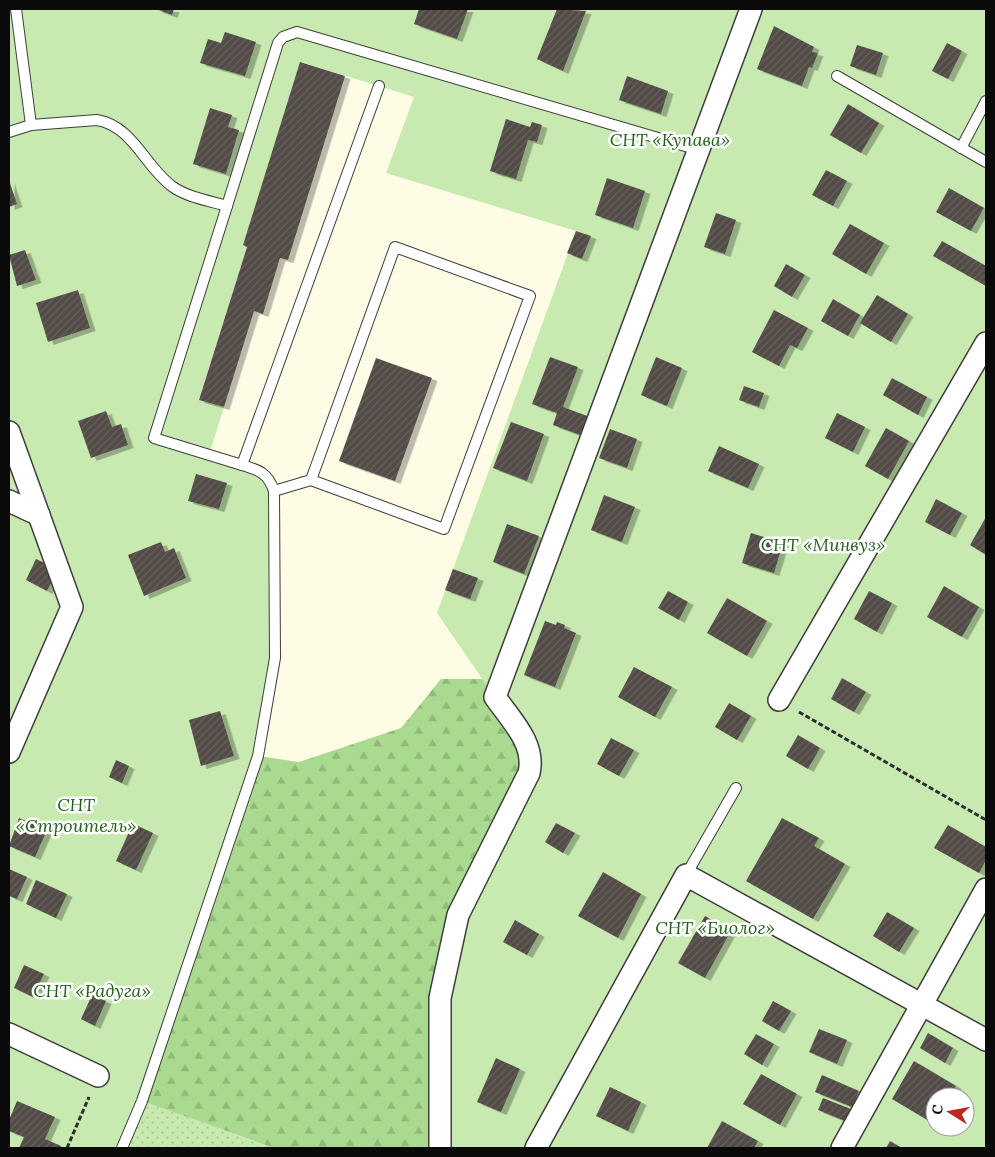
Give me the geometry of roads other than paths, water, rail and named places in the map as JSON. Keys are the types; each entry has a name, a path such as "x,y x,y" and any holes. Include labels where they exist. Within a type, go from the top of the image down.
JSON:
{"street":[{"path":"440,1148 440,998 458,914 529,773 531,762 531,752 526,741 495,697 752,9"},
{"path":"779,700 986,343"},
{"path":"9,432 72,607 9,752"},
{"path":"9,501 39,515"},
{"path":"536,1148 686,875 986,1040"},
{"path":"842,1148 986,889"},
{"path":"9,1034 98,1076"}],"lane":[{"path":"16,9 31,125"},
{"path":"122,1148 142,1100 258,756 275,658 274,491 268,476 262,471 154,438 278,43 283,37 297,32 699,150"},
{"path":"837,76 986,162"},
{"path":"242,465 379,86"},
{"path":"961,148 986,101"},
{"path":"9,132 31,125 97,120 114,124 172,186 227,206"},
{"path":"274,491 311,480 444,529 530,296 396,247 311,480"},
{"path":"686,875 736,788"}],"park label":[{"name":"СНТ «Купава»","path":"670,140"},
{"name":"СНТ «Минвуз»","path":"823,545"},
{"name":"СНТ «Строитель»","path":"76,815"},
{"name":"СНТ «Биолог»","path":"715,928"},
{"name":"СНТ «Радуга»","path":"92,991"}]}
